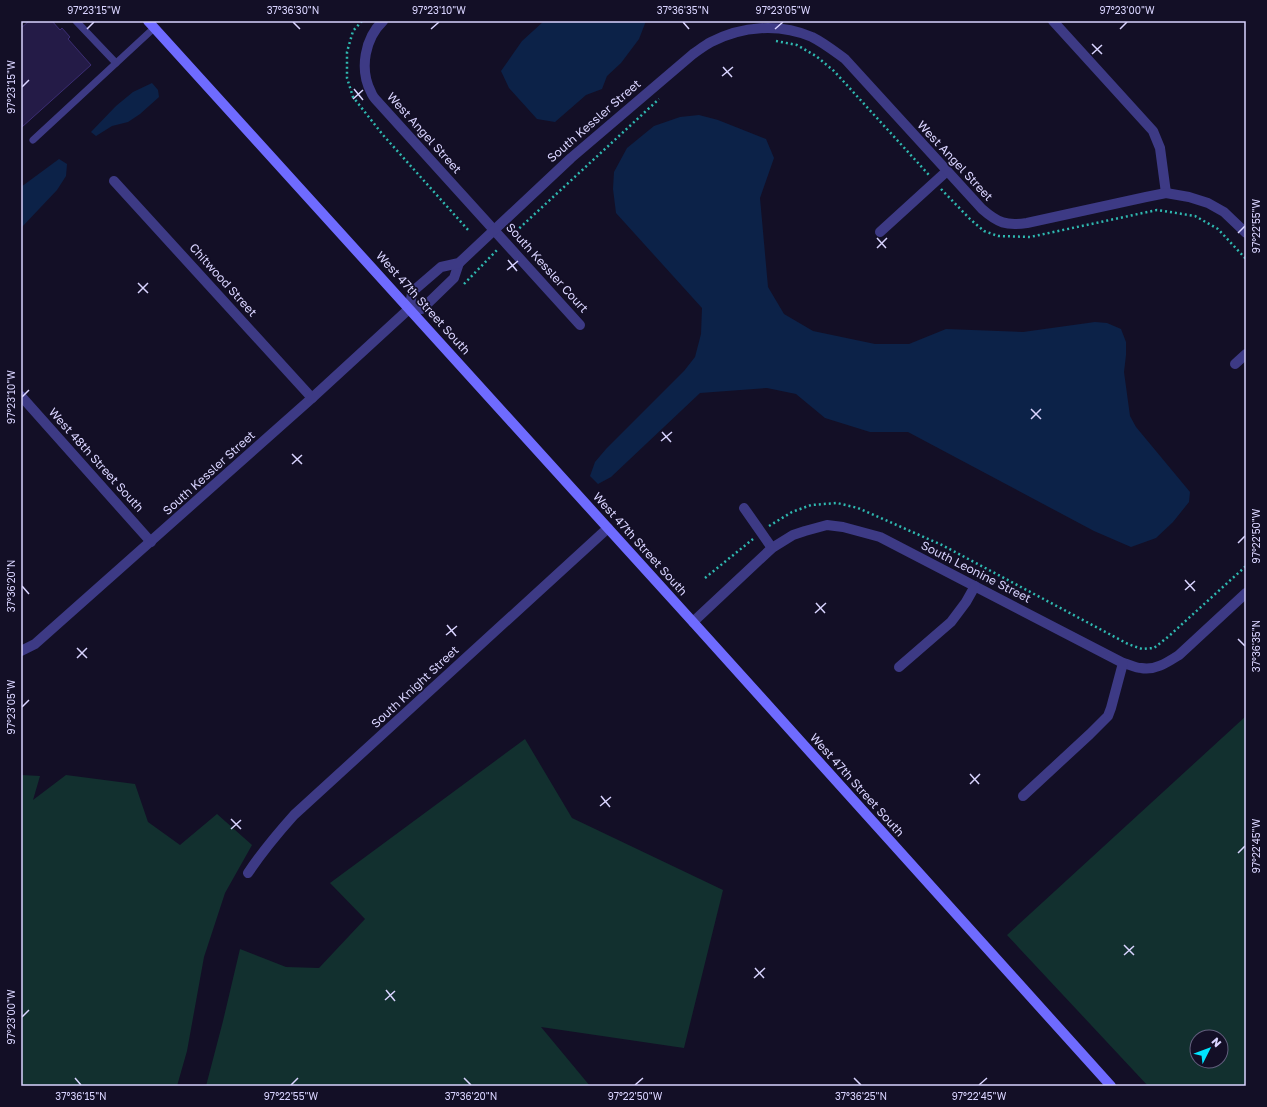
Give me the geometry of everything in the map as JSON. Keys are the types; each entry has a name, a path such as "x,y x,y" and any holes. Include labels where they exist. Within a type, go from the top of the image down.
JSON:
{"street":[{"name":"West Angel Street","path":"383,21 370,39 366,52 366,80 370,92 494,229"},
{"path":"1053,21 1154,131 1160,148 1166,193 1189,197 1208,204 1224,212 1246,233"},
{"name":"West 47th Street South","path":"151,25 410,308 1111,1086"},
{"name":"West Angel Street","path":"756,25 793,31 812,37 829,47 845,60 982,209 991,217 1002,223 1014,225 1027,224 1166,193"},
{"name":"South Kessler Street","path":"410,308 422,309 454,278 459,263 494,229 571,158 693,54 710,42 756,25"},
{"path":"880,232 947,171"},
{"name":"Chitwood Street","path":"114,180 312,398"},
{"name":"South Kessler Court","path":"494,229 580,324"},
{"name":"South Kessler Street","path":"21,651 35,644 312,398 410,308 412,292 441,267 459,263"},
{"path":"1235,364 1246,354"},
{"name":"West 48th Street South","path":"21,396 151,542"},
{"path":"744,508 772,548"},
{"name":"South Leonine Street","path":"693,622 772,548 805,530 827,526 842,527 880,537 1123,663 1142,669 1168,663 1246,593"},
{"name":"South Knight Street","path":"248,873 260,854 294,815 608,528"},
{"path":"899,667 951,622 966,602 975,586"},
{"path":"1023,796 1108,716 1123,663"}],"lane":[{"path":"76,21 116,63"},
{"path":"33,140 116,63 151,25"}],"path":[{"path":"772,40 797,45 816,56 834,71 935,182 970,219 984,230 998,236 1030,237 1157,210 1195,216 1218,229 1246,259"},
{"path":"459,289 505,242 664,94"},
{"path":"704,578 774,522 812,505 837,503 858,508 942,545 1142,650 1154,648 1246,566"}],"green space":[{"path":"1246,716 1246,1086 1148,1086 1007,935"},
{"path":"525,739 572,818 723,890 684,1048 541,1027 590,1086 206,1086 240,949 286,967 319,968 365,919 330,883"},
{"path":"21,775 40,776 33,800 66,775 135,784 148,822 180,845 217,814 252,845 225,893 204,957 187,1051 177,1086 21,1086"}],"water":[{"path":"544,21 646,21 639,39 621,63 607,76 602,89 586,95 555,122 537,119 509,88 501,71 522,41"},
{"path":"152,83 158,90 159,97 140,114 128,122 112,126 96,136 91,132 116,106 133,92"},
{"path":"699,115 718,120 766,139 774,158 760,198 768,287 784,314 813,331 875,344 909,344 946,329 1023,332 1095,322 1107,323 1121,329 1126,342 1124,372 1130,416 1136,427 1190,492 1189,502 1173,522 1156,538 1131,547 1094,531 908,432 870,432 825,418 796,394 767,388 700,393 611,477 598,484 590,476 595,462 606,449 684,371 695,357 701,334 702,308 616,213 613,189 614,172 627,148 654,126 680,117"},
{"path":"59,159 67,164 66,176 57,190 21,228 21,187"}],"building":[{"path":"29,21 52,21 60,30 62,28 70,37 68,39 91,65 22,127 21,28"}]}
